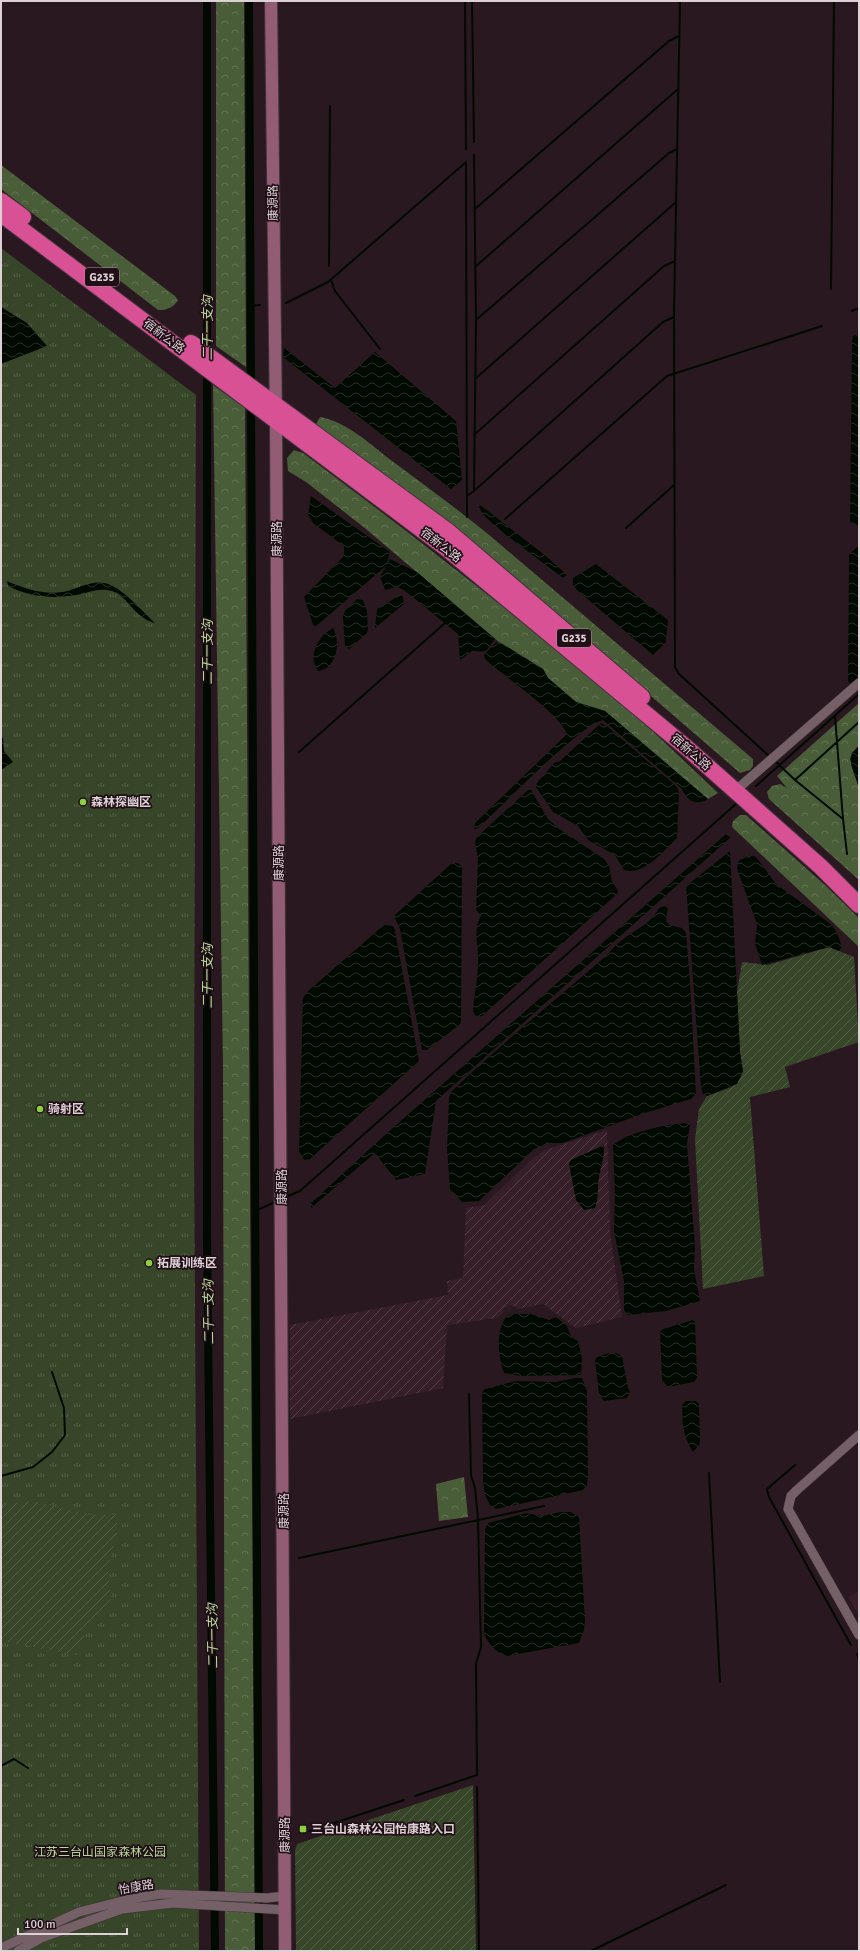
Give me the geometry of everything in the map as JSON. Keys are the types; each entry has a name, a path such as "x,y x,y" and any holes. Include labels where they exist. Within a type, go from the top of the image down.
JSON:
{"highway":[{"name":"宿新公路","path":"1,201 204,359"},
{"name":"宿新公路","path":"1,214 255,397 276,422 446,548 686,748 739,788 859,905"},
{"name":"宿新公路","path":"255,397 275,405 449,532 739,788 859,889"}],"street":[{"name":"康源路","path":"271,1 276,422 285,1951"},
{"path":"739,788 859,683"},
{"path":"859,1435 791,1496 788,1509 859,1635"},
{"name":"怡康路","path":"1,1948 79,1912 130,1899 162,1894 267,1898 285,1896"},
{"name":"怡康路","path":"18,1951 41,1938 122,1908 173,1903 285,1910"}],"shaded area":[{"path":"607,1130 610,1232 622,1317 576,1328 543,1304 518,1309 509,1305 502,1310 503,1313 496,1318 447,1325 443,1388 290,1419 290,1325 448,1295 447,1281 463,1278 466,1208 485,1205 532,1159 545,1150"},
{"path":"859,1591 859,1615 848,1597"}],"green space":[{"path":"216,1 244,1 246,367 216,346"},
{"path":"1,165 175,296 178,300 176,303 170,308 158,310 1,189"},
{"name":"江苏三台山国家森林公园","path":"1,248 196,395 194,1141 199,1951 1,1951"},
{"path":"213,385 245,408 255,1951 225,1951 223,1066"},
{"path":"320,417 339,423 356,433 488,534 753,759 753,766 750,770 740,773 636,683 315,426"},
{"path":"294,450 303,453 384,514 544,640 635,716 718,793 708,799 605,711 576,702 548,678 543,669 499,642 366,529 306,482 288,471 287,458"},
{"path":"859,703 859,746 852,752 850,759 859,788 859,880 769,799 767,792 772,786 780,784 787,788 777,776"},
{"path":"740,815 746,815 825,885 859,918 859,947 732,827 733,821"},
{"path":"829,947 854,957 859,1042 785,1067 790,1087 750,1097 764,1276 703,1289 695,1139 699,1109 707,1096 732,1087 741,1077 743,1071 740,1052 737,992 742,962 768,965"},
{"path":"464,1477 468,1517 439,1521 436,1484"},
{"path":"32,1501 93,1515 117,1514 117,1539 113,1547 108,1568 111,1599 86,1631 76,1655 1,1641 1,1507 10,1503"},
{"path":"473,1785 476,1951 296,1951 295,1851 297,1844"}],"water":[{"path":"1,307 27,323 47,346 1,364"},
{"path":"859,334 859,527 850,521 852,342 853,336"},
{"path":"284,348 335,388 375,352 456,421 462,480 451,489 283,357"},
{"path":"311,496 390,552 386,566 314,628 304,597 344,556 344,546 313,523 308,515"},
{"path":"479,504 546,556 567,575 563,578 506,535 485,517"},
{"path":"859,545 859,680 850,686 848,680 849,555"},
{"path":"390,559 417,572 495,639 486,651 472,651 460,660 458,634 404,590 397,587 385,590 380,577"},
{"path":"596,564 668,620 666,642 653,655 578,591 573,585 573,578"},
{"path":"7,581 27,589 48,593 68,591 94,583 105,583 125,594 155,623 141,616 123,598 112,591 102,590 67,596 50,597 33,595 16,590 8,586"},
{"path":"400,595 403,597 404,604 375,628 377,609"},
{"path":"357,599 363,600 367,611 368,630 367,633 349,649 345,646 343,617 345,611"},
{"path":"333,628 337,640 336,654 329,665 318,671 314,659 316,647 323,636"},
{"path":"496,642 503,644 543,669 548,678 576,702 605,711 708,799 696,802 686,797 682,789 603,720 592,725 559,751 478,828 474,829 475,823 567,734 562,725 553,716 530,695 485,659 484,655"},
{"path":"601,723 608,727 676,786 679,792 677,838 653,861 646,866 632,871 624,870 615,855 588,840 578,826 553,812 536,787 536,784 554,763 560,761"},
{"path":"1,737 3,738 4,751 13,762 1,770"},
{"path":"859,746 859,788 851,761 854,751"},
{"path":"528,790 531,790 548,819 558,828 604,859 609,866 612,881 618,891 617,894 482,1016 477,1016 473,1011 478,968 476,932 478,921 481,916 476,910 478,859 475,842 477,837"},
{"path":"726,834 731,837 436,1101 425,1174 396,1180 375,1153 311,1208 311,1203 386,1134"},
{"path":"730,851 740,1052 743,1071 737,1084 707,1096 703,1094 701,1087 686,886"},
{"path":"751,855 756,857 776,884 832,925 837,933 842,947 839,951 829,947 762,965 755,944 757,924 737,869 738,861"},
{"path":"452,863 458,863 462,867 461,1022 427,1050 422,1050 400,929 395,915"},
{"path":"666,905 668,907 666,921 669,925 682,928 686,933 696,1094 691,1099 642,1114 563,1143 548,1143 534,1149 479,1201 462,1202 450,1189 447,1149 449,1098 451,1092 505,1042 602,960 618,943 647,923 656,914 659,908"},
{"path":"384,925 394,926 419,1061 310,1159 304,1160 299,1151 303,998 307,992"},
{"path":"685,1123 690,1125 687,1144 695,1246 694,1269 700,1301 666,1311 628,1315 624,1310 624,1281 614,1231 615,1194 613,1145 628,1136 637,1133 667,1125"},
{"path":"604,1145 603,1161 599,1177 595,1208 584,1210 576,1200 569,1164 571,1160"},
{"path":"514,1314 531,1314 549,1320 556,1317 567,1326 571,1337 578,1341 582,1358 581,1375 522,1376 504,1373 500,1360 499,1336 503,1322 507,1316"},
{"path":"693,1320 695,1322 697,1378 694,1382 668,1387 662,1380 660,1332 663,1329"},
{"path":"609,1353 616,1353 622,1356 630,1392 627,1398 604,1401 599,1394 595,1360 597,1357"},
{"path":"574,1378 582,1378 587,1391 587,1485 583,1490 496,1509 490,1505 485,1495 483,1481 482,1392 485,1389 516,1381 556,1382"},
{"path":"686,1401 696,1401 699,1404 700,1441 699,1445 693,1452 687,1440 683,1424 682,1405"},
{"path":"561,1512 571,1512 579,1517 585,1621 584,1630 579,1643 507,1656 503,1655 493,1648 487,1641 484,1633 485,1529 488,1523 527,1513 542,1516"}],"waterway":[{"name":"二干一支沟","path":"207,1 207,356"},
{"path":"249,1 251,386"},
{"path":"465,1 466,149"},
{"path":"472,1 474,142"},
{"path":"680,1 674,311 675,667 679,674 768,755"},
{"path":"831,289 834,1"},
{"path":"475,209 669,41 679,36"},
{"path":"475,267 678,89"},
{"path":"329,266 330,106"},
{"path":"476,320 669,153 677,149"},
{"path":"467,496 474,491 476,320 474,155"},
{"path":"466,162 467,517"},
{"path":"286,303 328,282 465,163"},
{"path":"475,379 675,203"},
{"path":"474,435 664,266 675,261"},
{"path":"331,280 335,291 380,349"},
{"path":"250,306 260,305"},
{"path":"852,311 859,308"},
{"path":"474,491 663,322 674,317"},
{"path":"505,519 667,376 822,326"},
{"name":"二干一支沟","path":"207,368 207,1237 215,1951"},
{"path":"251,402 259,1951"},
{"path":"626,528 674,485"},
{"path":"299,752 445,623"},
{"path":"756,786 859,694"},
{"path":"835,716 847,854"},
{"path":"795,780 859,722"},
{"path":"777,763 795,780 843,819"},
{"path":"288,1196 300,1191 737,803"},
{"path":"255,1211 275,1202"},
{"path":"1,1476 33,1467 52,1452 65,1435 64,1408 52,1372"},
{"path":"415,1796 477,1775 476,1664 481,1647 478,1519 475,1488 471,1475 469,1394"},
{"path":"795,1465 767,1489 769,1497 851,1645"},
{"path":"709,1473 720,1682"},
{"path":"299,1558 544,1506"},
{"path":"857,1654 859,1659"},
{"path":"1,1766 14,1759 28,1768"},
{"path":"477,1787 479,1951"},
{"path":"310,1831 404,1800"},
{"path":"591,1951 726,1885"}],"place":[{"name":"森林探幽区","path":"83,802"},
{"name":"骑射区","path":"40,1109"},
{"name":"拓展训练区","path":"149,1263"},
{"name":"三台山森林公园怡康路入口","path":"303,1829"}]}
